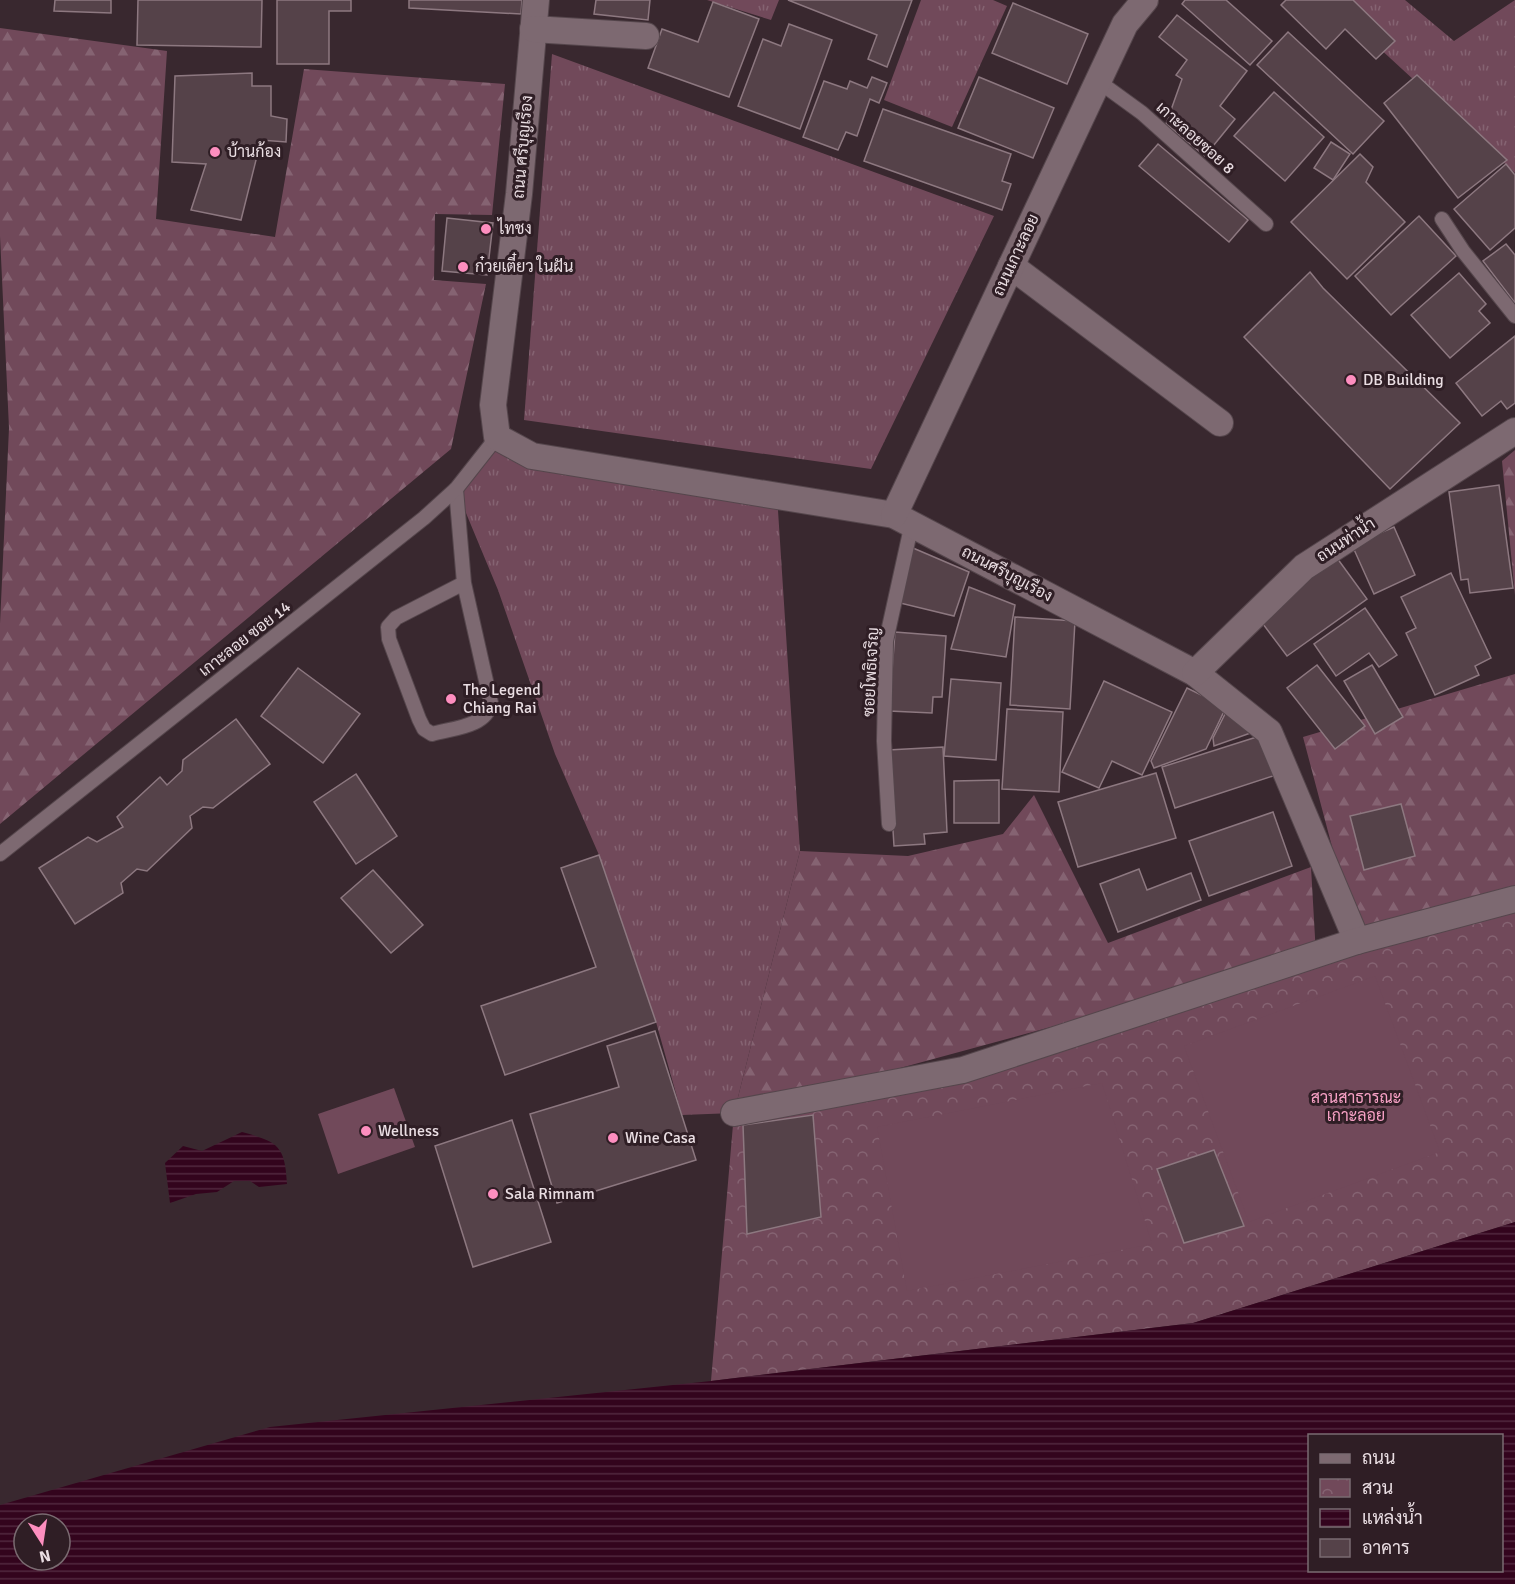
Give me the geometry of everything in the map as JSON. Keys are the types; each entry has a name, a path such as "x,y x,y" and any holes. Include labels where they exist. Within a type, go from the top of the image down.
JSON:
{"street":[{"name":"ถนน ศรีบุญเรือง","path":"497,437 493,405 519,194 536,0"},
{"name":"ถนนเกาะลอย","path":"903,519 1011,266 1125,24 1145,0"},
{"path":"533,29 646,36"},
{"path":"1011,266 1220,423"},
{"name":"ถนนท่าน้ำ","path":"1195,673 1304,567 1515,431"},
{"name":"ถนนศรีบุญเรือง","path":"497,437 532,456 903,519 1195,673 1269,732 1357,941"},
{"path":"734,1113 963,1070 1357,941 1515,899"}],"lane":[{"name":"เกาะลอยซอย 8","path":"1098,81 1142,113 1266,224"},
{"path":"1442,219 1463,251 1515,316"},
{"name":"เกาะลอย ซอย 14","path":"0,854 424,518 456,489 497,437"},
{"path":"456,489 464,583 491,703 489,714 480,721 432,734 424,729 419,719 389,639 388,627 396,618 464,583"},
{"name":"ซอยโพธิเจริญ","path":"889,824 884,741 886,641 903,519"}],"green space":[{"path":"707,0 779,0 771,20"},
{"path":"921,0 993,0 1007,6 952,127 884,100"},
{"path":"1327,0 1405,0 1454,41 1515,0 1515,173"},
{"path":"0,28 167,51 156,219 275,237 304,69 505,84 492,215 435,214 434,280 486,284 451,449 0,824 0,624 9,428 0,236"},
{"path":"552,54 994,216 871,469 524,420"},
{"path":"497,437 777,495 800,851 734,1113 682,1115 656,1022 599,855 555,754 498,590 456,489"},
{"path":"1515,450 1515,595 1502,461"},
{"path":"1515,674 1515,899 1357,941 1303,737","holes":["1401,804 1415,856 1364,870 1350,816"]},
{"path":"1034,795 1108,943 1311,867 1316,955 734,1113 800,851 908,856 1003,834"},
{"name":"สวนสาธารณะ เกาะลอย","path":"1515,899 1515,1222 1193,1323 711,1381 734,1113 963,1070"},
{"path":"1375,976 1440,1152 1249,1222 1184,1046"},
{"path":"1102,1083 1152,1244 907,1291 877,1127"},
{"name":"Wellness","path":"394,1088 415,1147 338,1174 318,1114"}],"water":[{"path":"242,1132 264,1139 277,1147 284,1161 287,1184 259,1187 250,1181 234,1181 217,1192 196,1194 170,1203 165,1163 183,1146 202,1151"},
{"path":"1515,1222 1515,1584 0,1584 0,1505 270,1427 711,1381 1193,1323"}],"building":[{"path":"55,0 111,0 111,13 54,11"},
{"path":"138,0 262,0 261,47 137,45"},
{"path":"277,0 351,0 351,11 329,11 329,64 277,64"},
{"path":"409,0 522,0 521,14 409,8"},
{"path":"596,0 650,0 648,20 594,14"},
{"path":"788,0 912,0 887,67 868,59 877,35"},
{"path":"1185,0 1226,0 1272,41 1250,65 1182,4"},
{"path":"1286,0 1353,0 1395,41 1376,59 1345,29 1326,49 1281,5"},
{"path":"713,2 759,19 729,97 648,68 662,29 698,42"},
{"path":"1013,3 1088,34 1067,84 992,53"},
{"path":"1177,15 1247,71 1220,106 1235,119 1205,156 1166,124 1182,79 1176,75 1187,60 1159,37"},
{"path":"789,24 832,40 800,129 738,106 763,39 781,46"},
{"path":"1288,32 1384,121 1353,154 1257,65"},
{"name":"บ้านก้อง","path":"252,73 252,86 271,86 271,116 287,119 286,142 261,140 241,220 191,210 206,164 172,162 175,76"},
{"path":"1417,75 1507,160 1458,198 1384,103"},
{"path":"872,77 887,83 879,103 870,99 857,136 846,132 838,150 803,137 824,81 847,89 850,81 867,88"},
{"path":"979,77 1054,108 1033,158 958,128"},
{"path":"1274,92 1324,137 1285,181 1234,136"},
{"path":"883,109 1011,154 1002,181 1011,184 1002,210 864,161"},
{"path":"1331,142 1350,154 1333,180 1314,168"},
{"path":"1158,144 1248,220 1229,242 1139,166"},
{"path":"1360,154 1373,167 1366,182 1405,222 1347,279 1291,222"},
{"path":"1506,164 1515,175 1515,228 1490,250 1454,209"},
{"path":"1419,216 1456,256 1391,315 1355,276"},
{"path":"447,218 493,223 487,275 442,271"},
{"path":"1506,244 1515,255 1515,303 1483,261"},
{"name":"DB Building","path":"1310,272 1323,288 1460,423 1390,489 1244,337"},
{"path":"1459,273 1486,304 1479,311 1490,323 1450,358 1411,315"},
{"path":"1515,336 1515,403 1507,409 1501,401 1482,416 1456,383"},
{"path":"1499,485 1513,588 1470,593 1468,579 1461,580 1449,492"},
{"path":"1394,527 1415,575 1374,594 1352,545"},
{"path":"913,548 969,572 954,616 900,603"},
{"path":"1337,558 1367,599 1287,656 1257,616"},
{"path":"1451,573 1491,658 1475,666 1479,675 1435,695 1406,633 1416,628 1401,597"},
{"path":"969,587 1015,605 1006,657 951,649"},
{"path":"1365,608 1397,655 1379,667 1369,653 1336,676 1314,644"},
{"path":"1015,617 1075,621 1070,709 1010,705"},
{"path":"895,632 946,636 942,697 933,697 932,713 889,711"},
{"path":"1317,665 1365,726 1335,749 1287,688"},
{"path":"1372,665 1403,717 1375,734 1344,681"},
{"path":"298,668 360,714 323,763 261,716"},
{"path":"951,679 1001,683 996,760 944,756"},
{"path":"1104,681 1172,712 1142,775 1112,761 1099,788 1062,772"},
{"path":"1187,688 1226,707 1206,749 1154,768 1151,761"},
{"path":"1228,708 1259,730 1214,746 1213,738"},
{"path":"1007,709 1063,712 1059,792 1002,789"},
{"path":"236,719 270,764 213,808 203,807 190,816 192,828 147,871 137,869 121,883 123,893 75,924 39,868 88,837 97,842 123,827 117,817 160,777 167,785 182,771 183,760"},
{"path":"1263,735 1276,775 1175,808 1162,767"},
{"path":"943,747 947,832 924,834 925,844 894,846 888,750"},
{"path":"1156,773 1176,838 1078,867 1058,802"},
{"path":"356,774 397,836 356,864 314,802"},
{"path":"999,780 999,823 954,823 954,781"},
{"path":"1401,804 1415,856 1364,870 1350,816"},
{"path":"1273,812 1292,866 1209,896 1189,841"},
{"path":"599,855 656,1022 505,1075 481,1006 596,967 561,868"},
{"path":"1139,869 1147,890 1191,873 1201,900 1118,932 1100,884"},
{"path":"373,870 423,925 391,953 341,898"},
{"name":"Wine Casa","path":"655,1031 696,1160 557,1203 530,1114 619,1087 607,1046"},
{"path":"813,1115 821,1217 747,1234 743,1125"},
{"name":"Sala Rimnam","path":"512,1120 551,1242 473,1267 435,1146"},
{"path":"1214,1150 1244,1226 1184,1243 1157,1169"}],"place":[{"name":"บ้านก้อง","path":"215,152"},
{"name":"ไทชง","path":"486,229"},
{"name":"ก๋วยเตี๋ยว ในฝัน","path":"463,267"},
{"name":"DB Building","path":"1351,380"},
{"name":"The Legend Chiang Rai","path":"451,699"},
{"name":"Wellness","path":"366,1131"},
{"name":"Wine Casa","path":"613,1138"},
{"name":"Sala Rimnam","path":"493,1194"}]}
